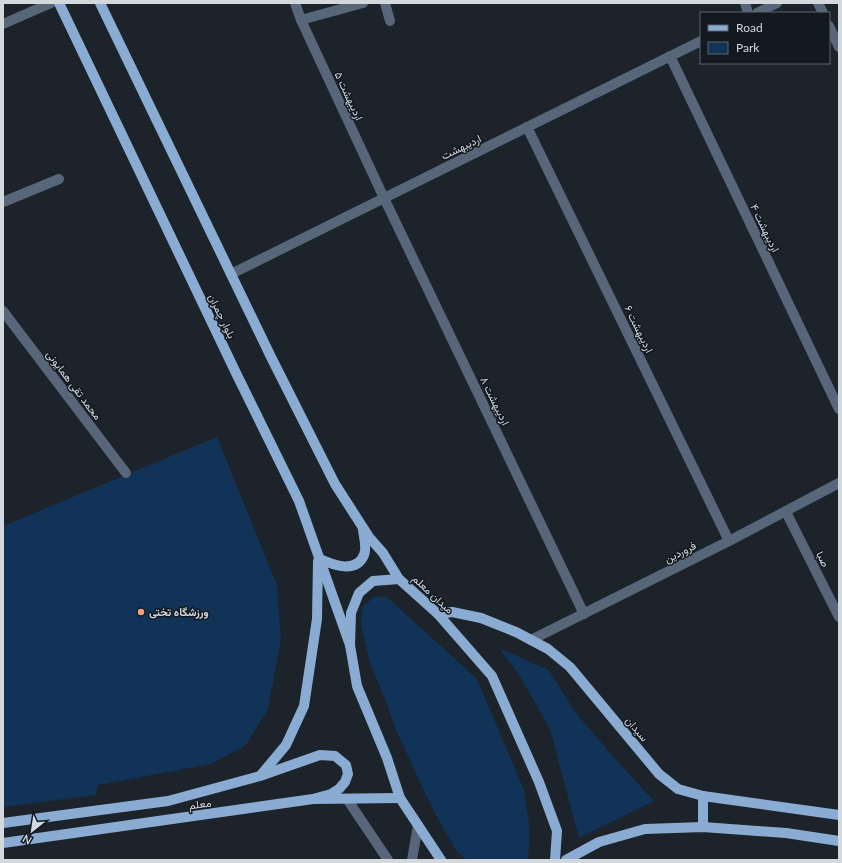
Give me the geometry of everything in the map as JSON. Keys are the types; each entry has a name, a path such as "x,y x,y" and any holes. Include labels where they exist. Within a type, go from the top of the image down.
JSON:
{"main road":[{"name":"بلوار چمران","path":"59,3 299,501 350,645"},
{"path":"100,3 271,357 336,484 363,528 383,553 399,579"},
{"path":"260,776 286,745 304,706 317,619 319,556 332,564 345,567 358,563 364,555 363,528"},
{"name":"میدان معلم","path":"441,860 400,798 387,758 357,686 350,645 351,613 358,593 373,581 399,579 438,614 492,676 540,782 557,831 555,860"},
{"name":"سیدان","path":"438,614 452,612 482,618 531,640 548,650 570,667 659,774 678,789 703,796 839,815"},
{"name":"معلم","path":"3,823 168,801 260,776 320,755 335,756 346,765 348,774 345,782 339,789 331,794 313,800"},
{"path":"703,796 703,827"},
{"name":"معلم","path":"3,843 313,800 400,798"},
{"path":"566,860 599,842 645,829 703,827 786,833 839,840"}],"street":[{"path":"3,24 51,3"},
{"name":"اردیبهشت ۵","path":"295,3 301,20 384,198"},
{"path":"301,20 363,3"},
{"path":"384,3 390,21"},
{"path":"759,12 777,3"},
{"path":"830,28 839,47"},
{"name":"اردیبهشت","path":"231,274 700,41"},
{"name":"اردیبهشت ۴","path":"670,56 839,409"},
{"name":"اردیبهشت ۶","path":"527,127 729,541"},
{"path":"3,202 59,179"},
{"name":"اردیبهشت ۸","path":"384,198 584,614"},
{"name":"محمد تقی همایونی","path":"3,311 126,473"},
{"name":"فروردین","path":"531,640 786,512 839,483"},
{"name":"صبا","path":"786,512 839,616"},
{"path":"347,799 388,860"},
{"path":"412,860 418,825"}],"green space":[{"name":"ورزشگاه تختی","path":"217,437 277,585 281,639 268,709 246,745 211,764 98,785 96,795 3,807 3,526"},
{"path":"375,596 387,597 477,679 524,790 530,830 528,860 466,860 456,850 434,812 396,730 370,663 361,625 362,607"},
{"path":"499,648 549,670 575,712 654,801 579,838 550,729 519,675"}],"place":[{"name":"ورزشگاه تختی","path":"141,612"}]}
